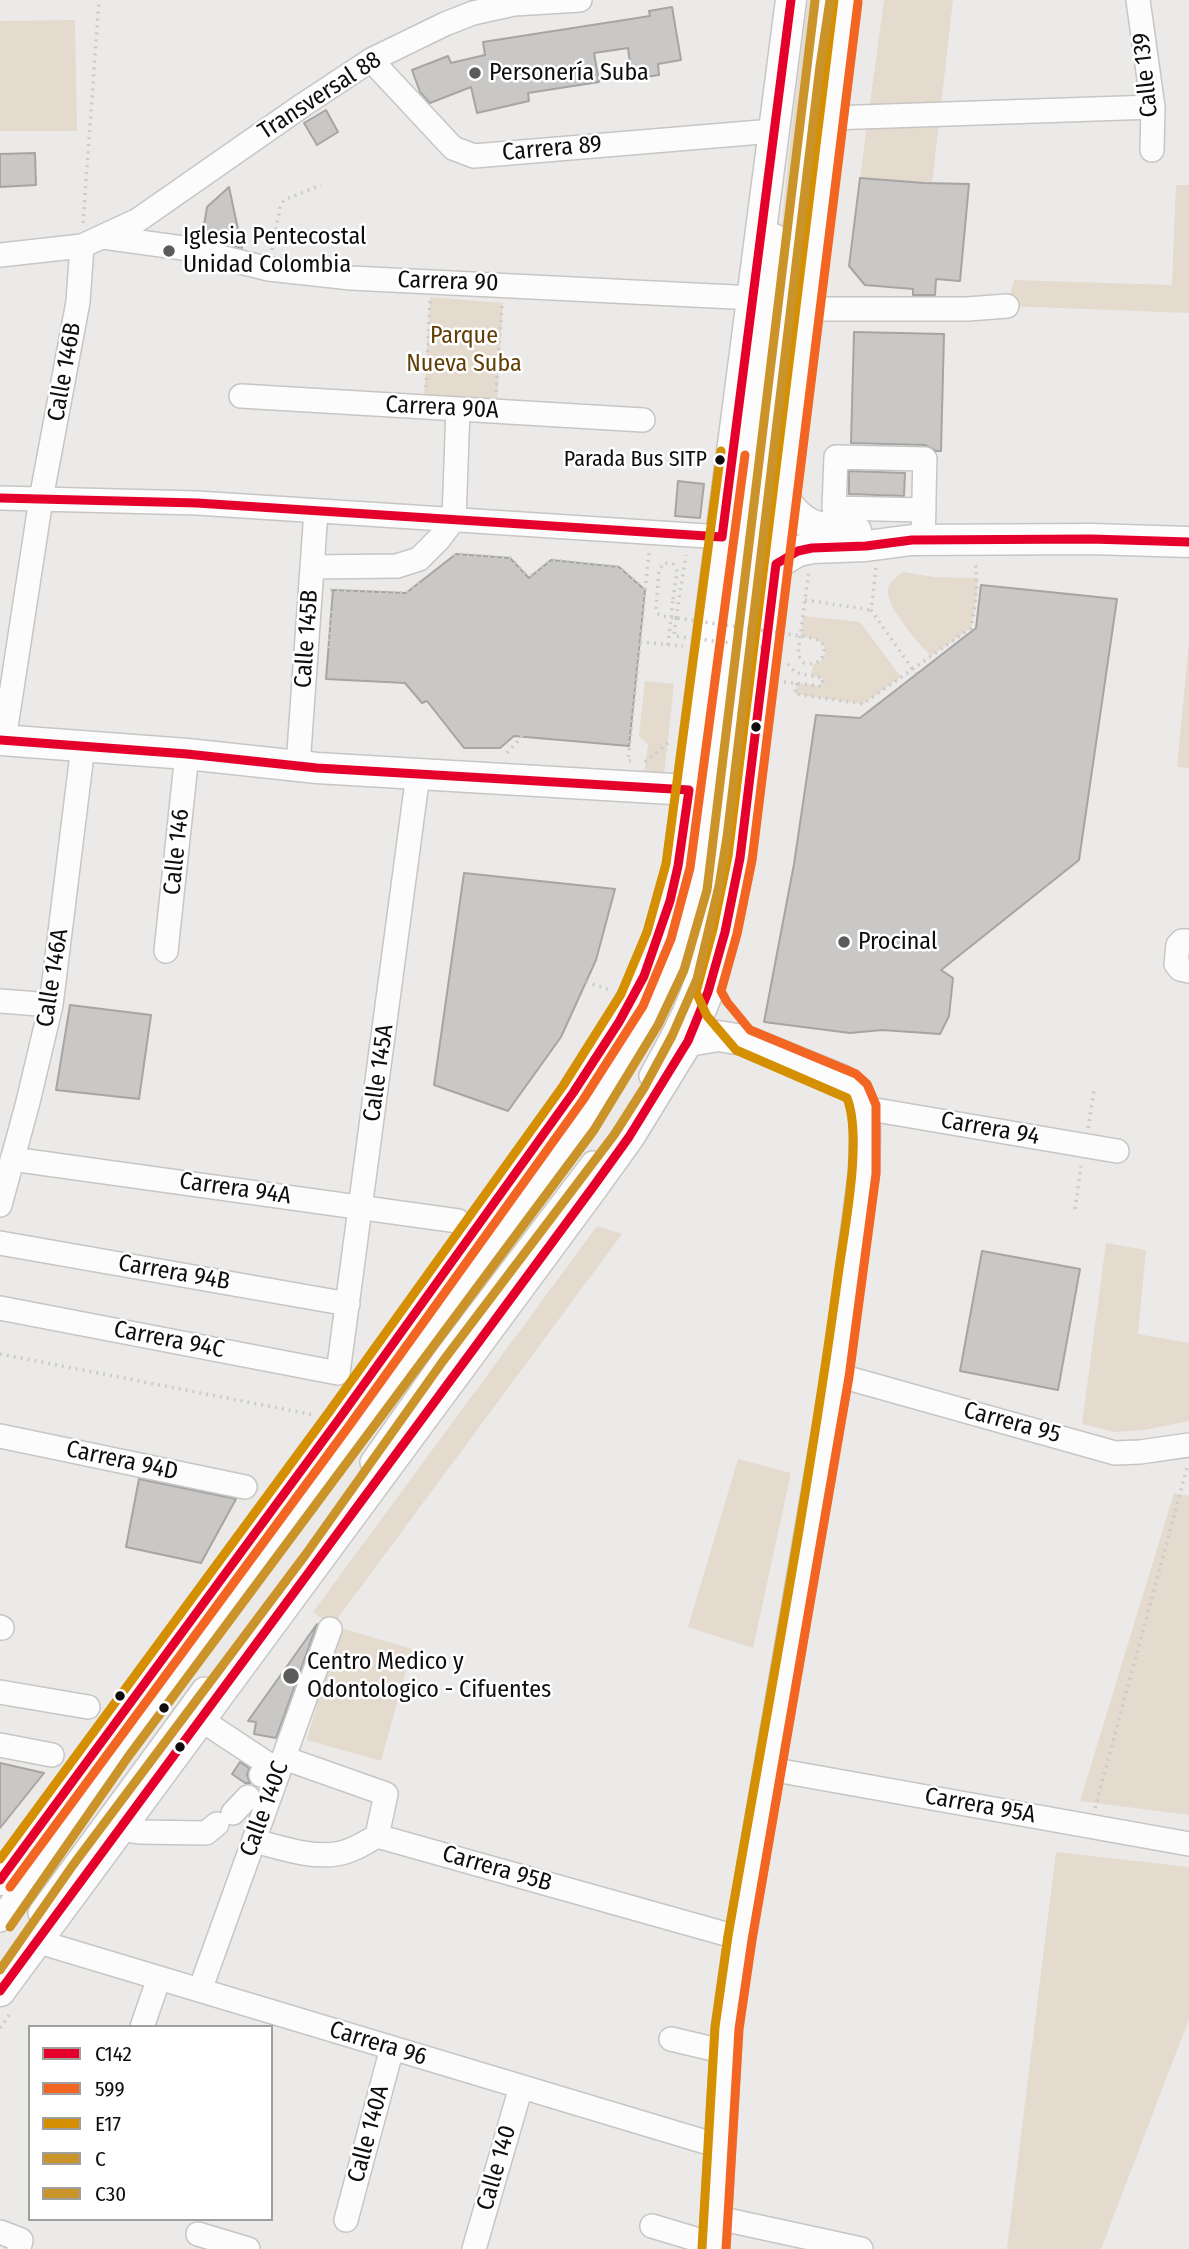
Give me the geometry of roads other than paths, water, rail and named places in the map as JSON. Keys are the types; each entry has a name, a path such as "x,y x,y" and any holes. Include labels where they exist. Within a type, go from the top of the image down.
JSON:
{"main road":[{"path":"0,1881 331,1430 573,1093 620,1022 644,976 670,901 678,866 791,0"},
{"path":"0,1991 593,1187 629,1136 688,1041 708,992 725,932 740,858 846,0"},
{"path":"784,499 801,520 816,527 917,540"},
{"path":"776,564 798,551 812,548 866,546 917,540 1091,539 1189,542"},
{"path":"2,740 187,754 298,766 689,790"},
{"path":"708,992 717,1009 743,1040"},
{"path":"688,1041 718,1036 743,1040 842,1080 856,1091 864,1108 865,1135 864,1172 837,1375 740,1938 726,2052 716,2237"}],"street":[{"name":"Transversal 88","path":"82,247 138,220 170,200 208,170 371,60 473,13 531,2 580,0"},
{"path":"0,1920 118,1750 584,1123 647,1020 673,966 695,889 803,0"},
{"path":"0,1970 73,1865 306,1554 443,1361 614,1135 673,1036 697,979 717,896 727,837 830,0"},
{"name":"Calle 139","path":"1138,0 1153,107 1152,150"},
{"name":"Carrera 89","path":"371,60 453,149 474,156 773,131"},
{"path":"830,118 1153,107"},
{"name":"Carrera 90","path":"103,237 183,248 269,269 351,278 754,298"},
{"path":"0,255 82,247"},
{"name":"Calle 146B","path":"2,740 41,499 78,302 82,247"},
{"path":"807,309 968,309 1007,306"},
{"name":"Carrera 90A","path":"241,396 643,420"},
{"path":"312,578 397,566 419,559 439,539 454,519 458,409"},
{"path":"0,498 197,503 722,537"},
{"path":"917,540 924,510"},
{"name":"Calle 145B","path":"298,766 316,511"},
{"name":"Calle 146A","path":"0,1205 51,1005 83,746"},
{"name":"Calle 146","path":"166,951 187,754"},
{"name":"Calle 145A","path":"338,1373 418,774"},
{"path":"1189,941 1178,944 1176,964 1180,969 1189,971"},
{"path":"0,1001 51,1005"},
{"name":"Carrera 94","path":"864,1108 1117,1151"},
{"name":"Carrera 94A","path":"12,1159 458,1221"},
{"name":"Carrera 94B","path":"0,1243 348,1304"},
{"name":"Carrera 94C","path":"0,1308 338,1373"},
{"name":"Carrera 95","path":"837,1375 1115,1452 1189,1446"},
{"name":"Carrera 94D","path":"0,1436 245,1487"},
{"name":"Calle 140C","path":"200,1990 330,1629"},
{"path":"0,1692 88,1707"},
{"path":"201,1718 268,1764 261,1775"},
{"path":"0,1745 52,1755"},
{"path":"254,1841 307,1853 337,1854 356,1848 377,1836 386,1794 284,1758"},
{"name":"Carrera 95A","path":"770,1769 1189,1844"},
{"path":"119,1829 206,1833 232,1811"},
{"name":"Carrera 95B","path":"377,1836 740,1938"},
{"name":"Carrera 96","path":"36,1941 200,1990 260,2018 392,2048 719,2146"},
{"path":"143,2025 159,1978"},
{"path":"671,2039 726,2052"},
{"name":"Calle 140A","path":"346,2220 392,2048"},
{"name":"Calle 140","path":"474,2249 521,2087"},
{"path":"652,2226 716,2237 861,2249"},
{"path":"0,2232 20,2240 19,2249"},
{"path":"198,2234 248,2249"}],"place":[{"name":"Personería Suba","path":"475,73"},
{"name":"Iglesia Pentecostal Unidad Colombia","path":"169,251"},
{"name":"Parada Bus SITP","path":"720,460"},
{"name":"Procinal","path":"844,942"},
{"name":"Centro Medico y Odontologico - Cifuentes","path":"291,1676"}],"park label":[{"name":"Parque Nueva Suba","path":"464,350"}]}
